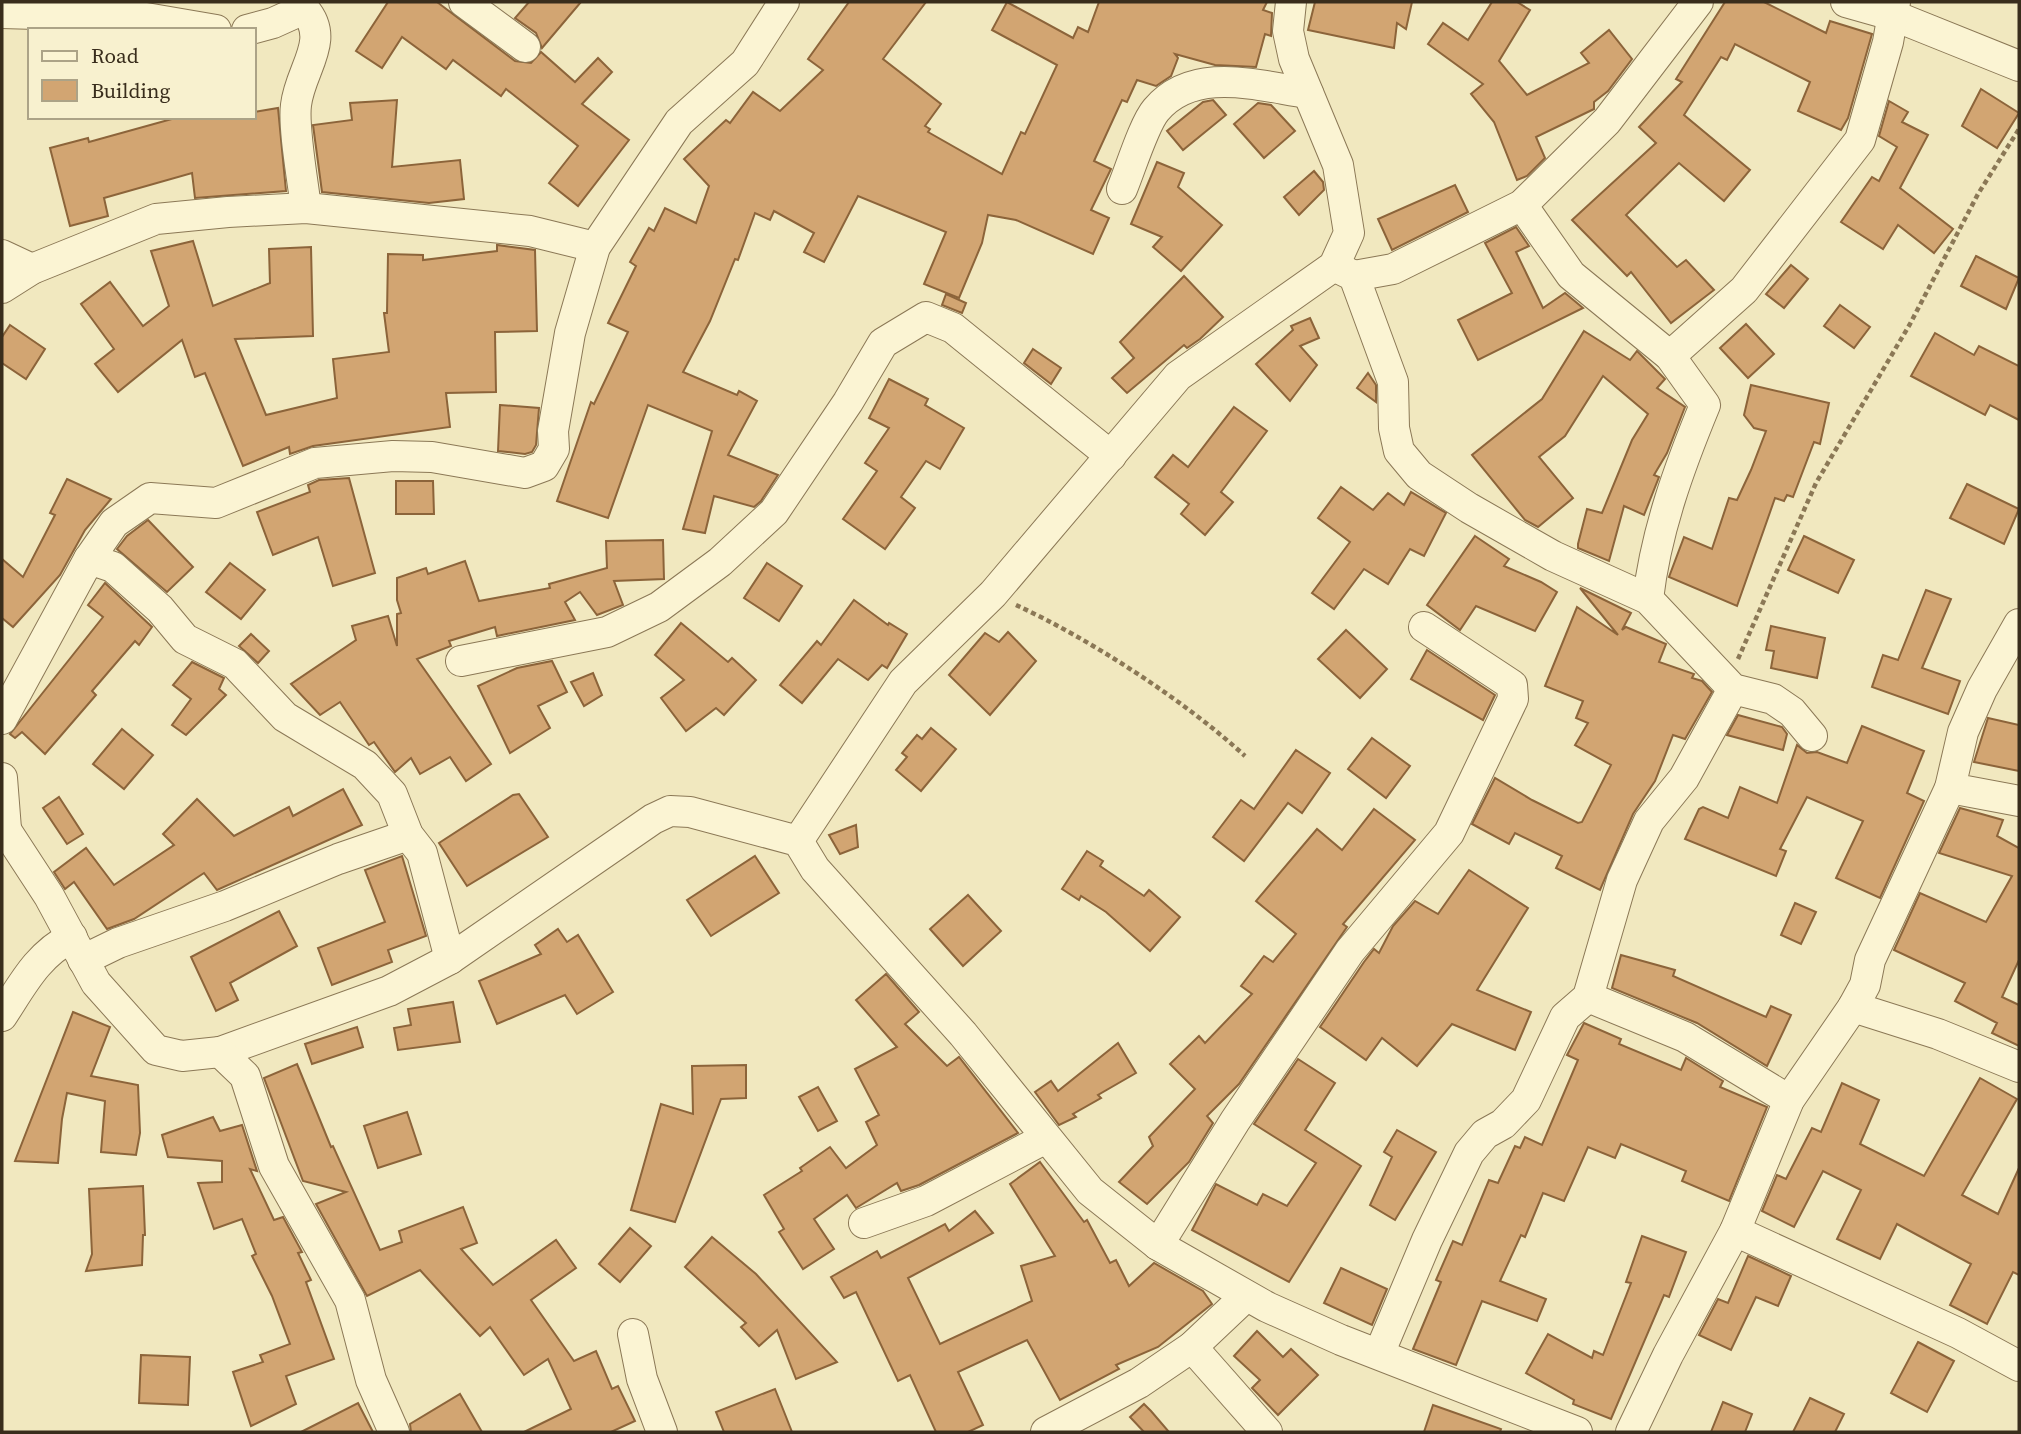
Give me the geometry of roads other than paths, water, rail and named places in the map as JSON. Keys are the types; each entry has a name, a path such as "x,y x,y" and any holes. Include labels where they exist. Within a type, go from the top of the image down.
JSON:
{"street":[{"path":"464,2 525,47"},
{"path":"2,719 89,559 114,523 150,498 216,503 315,463 393,456 432,457 525,473 544,466 554,449 553,430 570,333 595,247 679,122 745,63 784,2"},
{"path":"1291,2 1288,31 1294,59 1338,165 1349,233 1344,271 1393,382 1394,428 1399,451 1419,475 1553,556 1648,599 1732,689 1773,699 1792,712 1812,736"},
{"path":"798,841 903,682 993,594 1178,376 1344,271 1393,269 1522,205 1607,121 1698,2"},
{"path":"1846,2 1893,8 2019,66"},
{"path":"254,28 273,23 302,5 313,19 318,34 296,106 306,208"},
{"path":"1670,356 1744,290 1860,140 1888,42 1893,8"},
{"path":"2,13 139,17 204,28"},
{"path":"1122,189 1155,111 1179,91 1211,80 1308,93"},
{"path":"1522,205 1571,275 1670,356 1705,405 1661,524 1648,599"},
{"path":"2,288 32,269 156,219 306,208 530,231 595,247"},
{"path":"2,255 5,260 32,269"},
{"path":"461,661 607,632 659,607 720,562 774,512 848,402 883,343 926,317 953,328 1111,456"},
{"path":"89,559 113,567 160,609 186,639 235,664 285,717 365,765 392,794 408,835 422,853 450,959"},
{"path":"1631,1432 1668,1355 1735,1231 1789,1100 1853,1007 1865,985 1870,960 1950,788 1963,732 1982,689 2019,624"},
{"path":"1158,1245 1235,1121 1350,951 1449,833 1513,699 1512,685 1424,627"},
{"path":"1379,1354 1427,1240 1469,1153 1485,1134 1503,1124 1526,1100 1564,1017 1587,997 1622,880 1649,821 1684,778 1732,689"},
{"path":"2,778 4,827 96,983 156,1050 182,1056 220,1052 389,991 450,959 653,819 670,811 690,812 798,841 815,869 963,1034 1090,1191 1158,1245 1246,1296 1379,1354 1577,1432"},
{"path":"1950,788 2019,801"},
{"path":"2,1016 30,972 51,948 77,949 118,943 225,906 338,859 408,835"},
{"path":"1587,997 1685,1037 1789,1100"},
{"path":"1853,1007 1938,1034 2019,1067"},
{"path":"220,1052 245,1076 274,1166 350,1300 370,1380 394,1432"},
{"path":"864,1223 926,1201 1046,1138"},
{"path":"1735,1231 1958,1333 2019,1366"},
{"path":"1046,1432 1139,1383 1192,1347 1246,1296"},
{"path":"633,1334 642,1379 662,1432"},
{"path":"1192,1347 1267,1432"}]}
